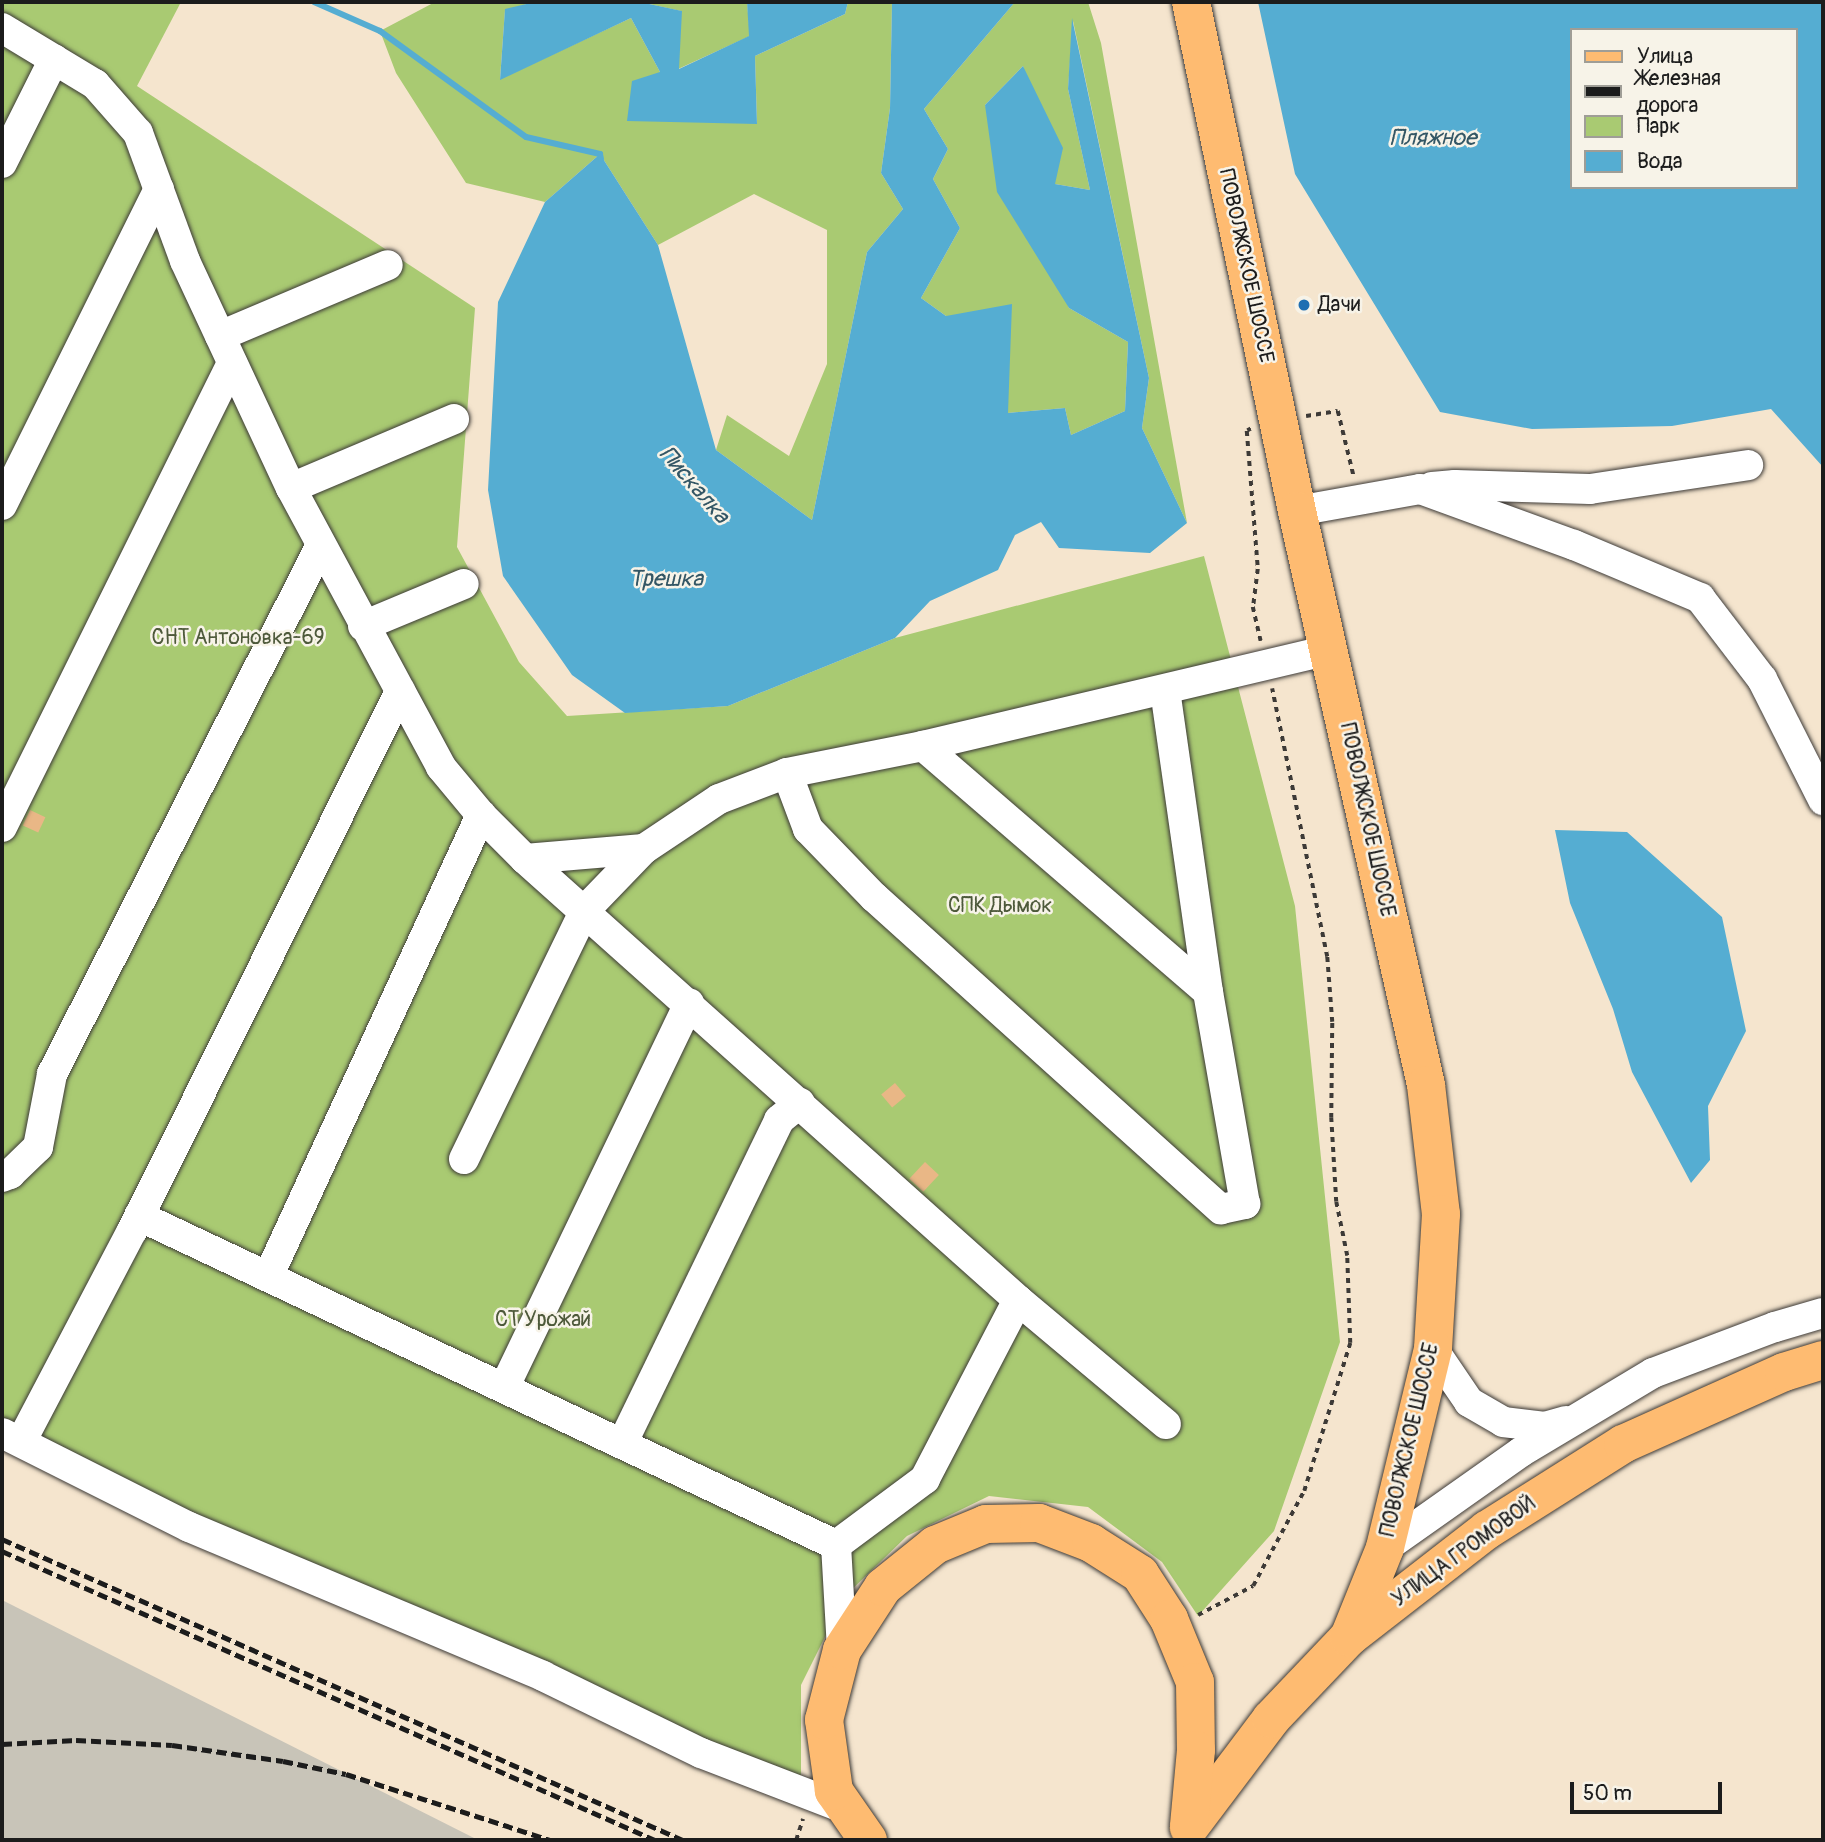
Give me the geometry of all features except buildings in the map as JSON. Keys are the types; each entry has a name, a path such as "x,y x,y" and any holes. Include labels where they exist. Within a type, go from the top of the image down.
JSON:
{"main road":[{"name":"ПОВОЛЖСКОЕ ШОССЕ","path":"1191,2 1297,511 1426,1084 1441,1213 1433,1349 1385,1548 1349,1637"},
{"name":"УЛИЦА ГРОМОВОЙ","path":"1184,1833 1270,1719 1349,1637 1487,1530 1623,1444 1784,1372 1823,1360"},
{"path":"868,1840 834,1791 824,1720 842,1650 883,1587 935,1545 986,1524 1039,1523 1091,1543 1140,1574 1172,1626 1195,1682 1196,1750 1184,1833"}],"street":[{"path":"2,28 95,84 138,133 185,261 320,547 441,767 481,815 525,859 1018,1300 1166,1424"},
{"path":"2,163 54,59"},
{"path":"2,505 159,189"},
{"path":"220,336 388,265"},
{"path":"2,827 232,363"},
{"path":"291,488 454,419"},
{"path":"1297,511 1455,485 1590,489 1748,465"},
{"path":"1420,489 1574,545 1700,598 1762,679 1823,800"},
{"path":"2,1177 9,1174 37,1147 52,1074 320,547"},
{"path":"363,626 464,584"},
{"path":"464,1159 585,910 643,849 719,799 786,773 923,746 1330,650"},
{"path":"400,691 139,1216 12,1438 189,1527 543,1676 701,1753 846,1809"},
{"path":"786,773 808,829 874,897 1221,1209 1245,1204 1208,992 1165,691"},
{"path":"923,746 1208,992"},
{"path":"268,1277 481,815"},
{"path":"525,859 643,849"},
{"path":"504,1388 688,1003"},
{"path":"622,1444 779,1120 800,1103"},
{"path":"139,1216 836,1545"},
{"path":"836,1545 925,1479 1018,1300"},
{"path":"1385,1548 1521,1452 1653,1373 1776,1327 1823,1313"},
{"path":"1433,1349 1469,1402 1503,1422 1545,1427 1577,1419"},
{"path":"836,1545 842,1650"}],"path":[{"path":"1172,1626 1224,1604 1253,1586 1304,1491 1350,1343 1347,1256 1335,1190 1331,1118 1332,1022 1326,957 1253,607 1258,569 1247,431 1278,420 1338,411 1360,500"}],"shaded area":[{"path":"2,1600 478,1840 2,1840"}],"green space":[{"path":"2,2 181,2 137,86 475,308 457,547 519,662 567,716 728,706 895,638 1204,556 1295,906 1340,1342 1274,1531 1198,1616 1162,1562 1088,1507 989,1496 907,1536 846,1595 801,1685 801,1790 2,1440"},
{"path":"435,2 535,2 505,10 500,79 631,18 660,72 757,123 755,56 845,14 848,2 892,2 890,108 881,173 903,209 867,252 812,520 716,450 727,415 789,456 827,364 827,230 754,194 658,245 600,154 545,202 466,183 396,73 380,31"},
{"path":"640,2 747,2 750,36 678,69 681,11"},
{"path":"1015,2 1088,2 1101,43 1187,523 1142,428 1149,378 1073,21 1068,89 1090,190 1055,184 1023,66 985,105 1069,308 1128,342 1125,411 1071,435 1065,408 1008,413 946,316 921,298 960,228 933,179 948,149 924,109"}],"water":[{"path":"535,2 640,2 682,11 679,69 749,36 747,2 848,2 845,14 755,56 757,124 627,121 632,81 660,72 631,18 500,80 505,9"},
{"name":"Трешка","path":"892,2 1015,2 924,109 948,149 933,179 960,228 921,298 946,316 1012,304 1008,413 1065,408 1071,435 1125,411 1128,342 1069,308 997,192 985,105 1023,66 1063,148 1055,184 1090,190 1068,89 1072,18 1149,378 1142,428 1187,523 1150,553 1059,548 1041,522 1015,535 998,570 930,601 895,638 728,706 625,713 572,675 503,576 488,490 498,302 545,202 600,154 658,245 716,450 812,520 867,252 903,209 881,173 890,108"},
{"name":"Пляжное","path":"1258,2 1823,2 1823,467 1771,409 1672,426 1532,429 1440,412 1295,174"},
{"path":"1555,830 1627,832 1722,917 1746,1031 1708,1106 1710,1160 1691,1183 1632,1072 1613,1009 1570,903"}],"waterway":[{"name":"Пискалка","path":"314,2 380,31 526,137 600,154 601,159"}],"railway":[{"path":"2,1539 683,1840"},
{"path":"2,1551 655,1840"},
{"path":"2,1744 76,1740 172,1745 283,1761 346,1774 550,1840"}],"place":[{"name":"Дачи","path":"1304,305"}],"park label":[{"name":"СНТ Антоновка-69","path":"238,638"},
{"name":"СПК Дымок","path":"1000,906"},
{"name":"СТ Урожай","path":"543,1320"}]}
